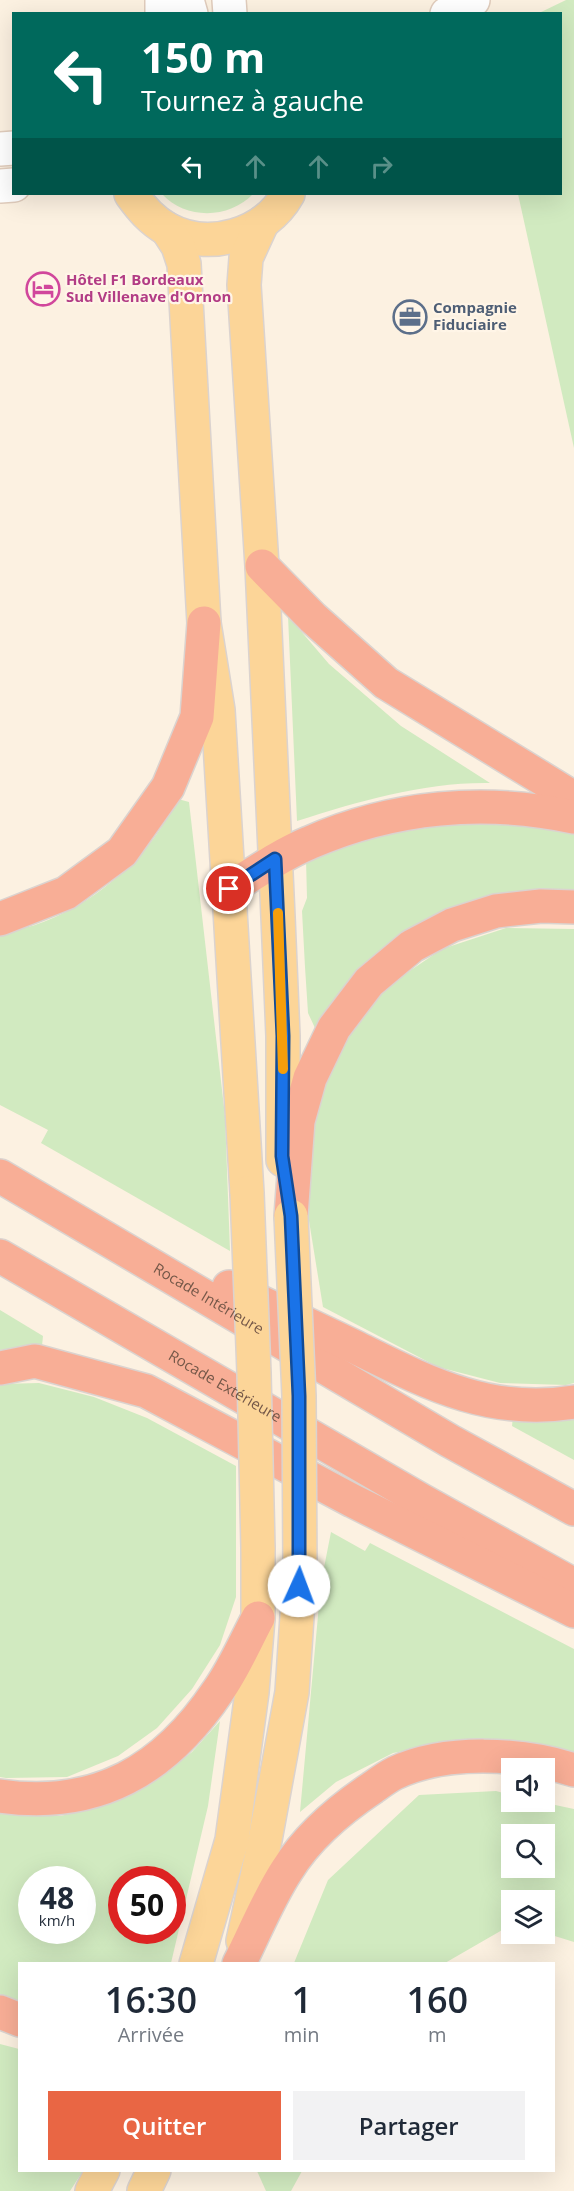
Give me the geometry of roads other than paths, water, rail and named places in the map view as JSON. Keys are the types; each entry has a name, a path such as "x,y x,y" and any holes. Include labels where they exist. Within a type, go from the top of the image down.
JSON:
{"highway":[{"path":"262,566 313,618 386,683 574,798"},
{"path":"0,919 66,893 122,852 168,787 197,717 204,623"},
{"path":"229,889 275,859 310,842 373,820 425,809 475,806 526,808 574,817"},
{"path":"291,1216 298,1121 310,1078 334,1028 369,982 412,946 452,925 496,911 541,906 574,907"},
{"path":"5,1179 433,1385 488,1402 524,1405 574,1402"},
{"name":"Rocade Intérieure","path":"5,1179 450,1441 574,1509"},
{"name":"Rocade Extérieure","path":"0,1256 421,1500 574,1585"},
{"path":"0,1368 35,1361 146,1391 353,1501 574,1611"},
{"path":"0,1796 17,1799 55,1798 99,1790 133,1776 164,1753 195,1724 220,1689 258,1618"},
{"path":"240,1962 287,1869 316,1833 341,1808 394,1773 429,1762 492,1757 516,1758 574,1770"},
{"path":"0,2012 18,2019"}],"main road":[{"path":"132,195 144,212 167,229 191,237 215,239 240,234 262,223 282,204 287,195"},
{"path":"239,1962 292,1692 300,1570 299,1396 291,1216 282,1156 283,1036 262,566 244,285 246,258 262,223"},
{"path":"167,229 178,246 183,264 204,623 218,710 247,1193 258,1548 258,1618 252,1692 232,1840 197,1962"},
{"path":"92,2191 103,2172"},
{"path":"144,2191 153,2172"}],"street":[{"path":"451,12 473,0"}],"place":[{"name":"Hôtel F1 Bordeaux Sud Villenave d'Ornon","path":"43,289"},
{"name":"Compagnie Fiduciaire","path":"410,317"}]}
